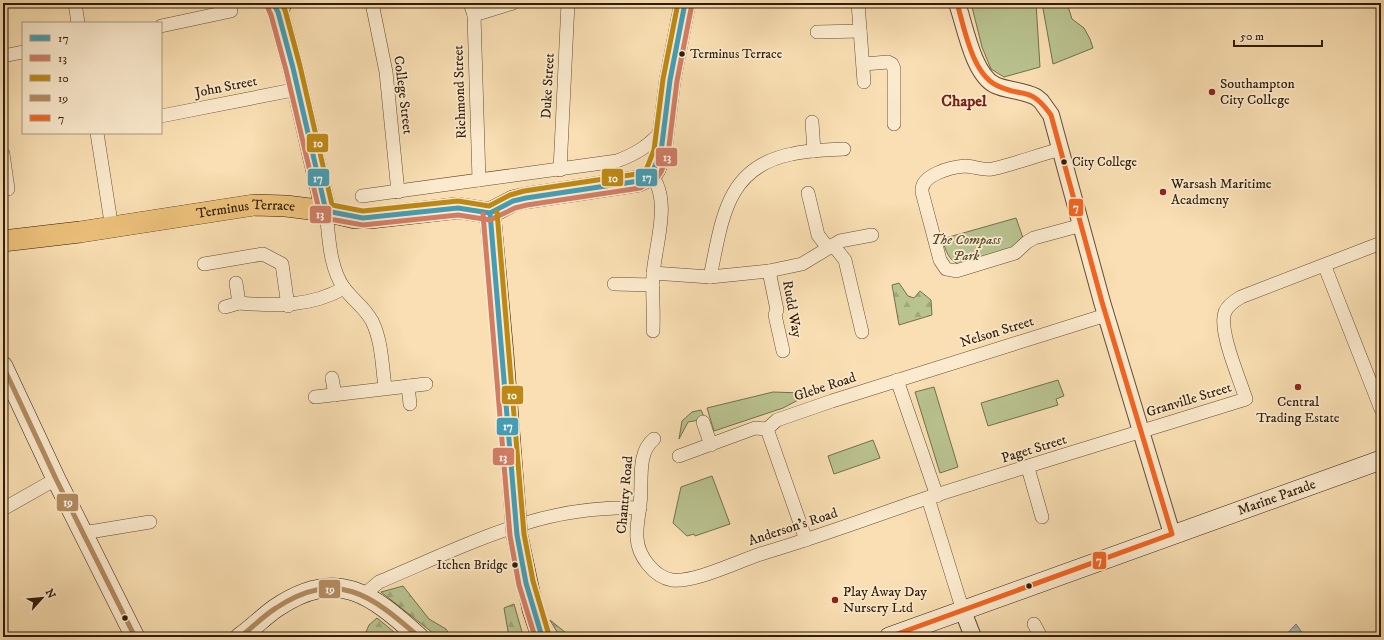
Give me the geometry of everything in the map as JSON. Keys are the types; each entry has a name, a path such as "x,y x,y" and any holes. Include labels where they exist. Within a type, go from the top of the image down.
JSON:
{"main road":[{"path":"542,637 533,610 517,535 503,353 490,213 513,201 639,181 651,175 659,161 670,80 685,3"},
{"path":"277,6 326,211"},
{"name":"Terminus Terrace","path":"3,242 80,232 254,205 286,206 326,211 363,218 458,208 490,213"},
{"path":"3,366 56,478 135,637"},
{"name":"Marine Parade","path":"889,637 1381,460"},
{"path":"242,637 277,608 298,596 320,589 341,588 365,594 393,614 419,637"}],"street":[{"path":"75,3 78,22"},
{"name":"College Street","path":"372,3 386,72 398,192"},
{"path":"472,9 513,3"},
{"name":"Duke Street","path":"560,170 568,3"},
{"path":"858,3 864,64 864,82"},
{"path":"957,3 982,73 997,86 1031,94 1041,101 1051,115 1106,315 1140,432 1172,534"},
{"name":"Richmond Street","path":"472,9 479,180"},
{"path":"162,26 231,11"},
{"path":"817,32 860,31"},
{"path":"3,56 22,52"},
{"path":"864,64 888,62 893,66 894,124"},
{"name":"John Street","path":"162,116 298,89"},
{"path":"812,122 814,151"},
{"path":"362,196 617,161 636,154 649,144 664,128"},
{"path":"97,134 110,216"},
{"path":"710,277 726,205 733,192 753,169 769,161 791,154 844,149"},
{"path":"1061,149 991,169 963,166 941,172 925,180 922,185 922,192 940,260 946,269 956,271 1015,254 1027,242 1034,238 1082,225"},
{"path":"3,154 8,189"},
{"path":"651,175 658,186 661,215 653,279 654,331"},
{"path":"808,193 818,235 845,260 862,332"},
{"path":"326,211 330,250 344,288 361,306 372,321 378,340 385,387"},
{"path":"614,284 653,279 710,277 769,271 802,264 813,259 830,246 847,239 872,235"},
{"path":"1381,243 1325,266 1381,409"},
{"path":"204,264 263,254 282,264 288,306"},
{"name":"Granville Street","path":"1140,432 1246,399 1228,346 1224,328 1226,311 1232,302 1241,297 1325,266"},
{"name":"Rudd Way","path":"769,271 783,351"},
{"path":"236,283 239,303"},
{"path":"224,307 239,303 288,306 330,296 344,288"},
{"name":"Nelson Street","path":"897,380 1106,315"},
{"path":"332,378 335,394"},
{"path":"897,380 932,497 963,611 973,637"},
{"name":"Glebe Road","path":"767,429 777,420 897,380"},
{"path":"316,397 385,387 426,384"},
{"path":"408,386 410,404"},
{"path":"703,422 711,445"},
{"path":"679,456 755,428 767,429 806,540"},
{"name":"Paget Street","path":"932,497 1140,432"},
{"name":"Chantry Road","path":"654,439 647,444 642,460 637,539 642,555 650,567 659,574"},
{"path":"1028,468 1042,517"},
{"path":"3,509 56,478"},
{"name":"Anderson's Road","path":"659,574 670,580 692,579 754,556 932,497"},
{"path":"365,594 379,582 525,523 583,511 616,508 640,508"},
{"path":"83,533 150,522"},
{"path":"1034,624 1041,637"}],"green space":[{"path":"971,3 1036,3 1040,67 1004,77 991,69 982,47"},
{"path":"1042,3 1067,3 1072,19 1084,28 1093,48 1053,64"},
{"name":"The Compass Park","path":"1016,218 1023,238 1015,248 960,265 953,261 948,255 942,239"},
{"path":"899,283 908,296 914,298 920,291 931,300 932,315 899,325 892,285"},
{"path":"1058,380 1064,396 1056,399 1058,405 988,426 981,403"},
{"path":"934,387 958,467 940,473 915,392"},
{"path":"773,392 802,393 802,398 783,408 714,431 707,408"},
{"path":"701,410 705,419 688,422 679,439 682,421 692,412"},
{"path":"873,440 880,458 834,474 828,456"},
{"path":"712,476 730,524 695,536 694,534 687,536 673,523 681,487"},
{"path":"403,586 429,619 446,629 451,637 438,637 381,592"},
{"path":"514,604 522,637 509,637 504,608"},
{"path":"377,618 400,637 376,637 366,632 369,625"},
{"path":"550,620 571,637 560,637"}],"water":[{"path":"1296,624 1305,637 1284,637"}],"transit line":[{"name":"17","path":"273,3 278,12 293,68 326,211 363,218 458,208 490,213 513,201 639,181 651,175 661,152 670,80 685,3"},
{"name":"10","path":"281,3 285,10 300,66 332,205 363,211 458,201 489,206 510,195 524,191 637,174 646,170 654,150 663,79 678,3"},
{"name":"7","path":"889,637 1172,534 1102,302 1051,115 1037,99 1005,89 988,79 975,60 970,48 957,3"},
{"name":"13","path":"267,6 271,15 286,70 320,214 324,218 363,225 458,215 490,220 515,208 527,205 640,188 656,179 661,172 668,154 677,81 692,4"},
{"name":"10","path":"497,212 524,534 533,581 549,635"},
{"name":"17","path":"490,213 517,535 526,583 542,637"},
{"name":"13","path":"483,214 510,536 519,585 535,637"},
{"name":"19","path":"3,366 56,479 135,637"},
{"name":"19","path":"240,637 271,611 298,596 317,590 335,589 352,592 369,599 385,609 419,637"}],"place":[{"name":"Terminus Terrace","path":"682,54"},
{"name":"Southampton City College","path":"1212,92"},
{"name":"City College","path":"1064,162"},
{"name":"Warsash Maritime Acadmeny","path":"1163,192"},
{"name":"Central Trading Estate","path":"1298,387"},
{"name":"Itchen Bridge","path":"515,565"},
{"name":"Play Away Day Nursery Ltd","path":"835,600"}],"district":[{"name":"Chapel","path":"964,101"}]}
